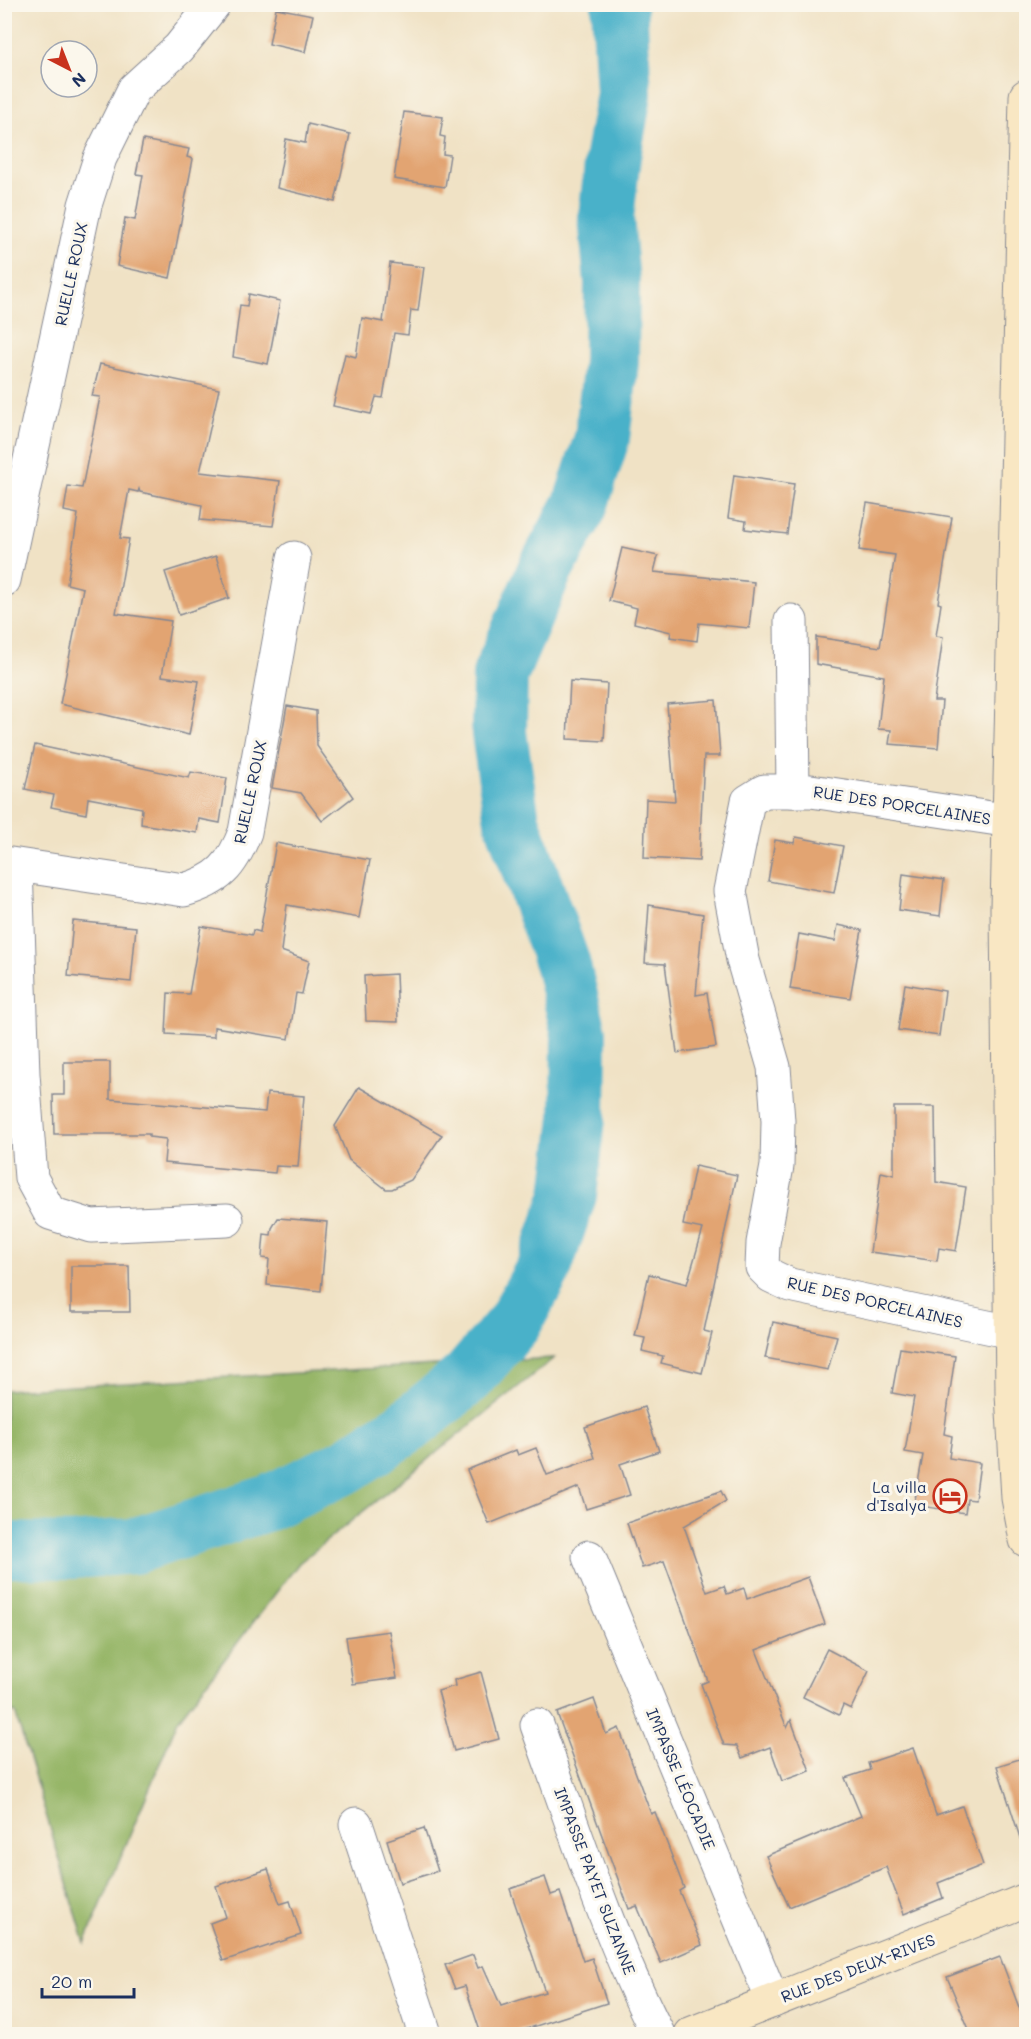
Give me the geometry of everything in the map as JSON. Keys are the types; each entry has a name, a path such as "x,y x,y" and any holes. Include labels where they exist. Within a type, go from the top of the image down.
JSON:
{"street":[{"name":"RUELLE ROUX","path":"4,580 14,494 86,205 100,158 134,89 179,48 214,4"},
{"path":"1026,96 1026,228 1011,821 1017,908 1011,1332 1018,1498 1026,1540"},
{"name":"RUELLE ROUX","path":"10,865 184,890 206,884 224,870 238,851 245,832 294,558"},
{"name":"RUE DES PORCELAINES","path":"791,621 793,791"},
{"name":"RUE DES PORCELAINES","path":"1011,821 811,791 764,791 748,801 730,891 743,960 774,1067 778,1121 777,1166 763,1243 762,1267 771,1276 790,1286 1011,1332"},
{"path":"10,865 31,1178 50,1213 91,1226 227,1220"},
{"name":"IMPASSE LÉOCADIE","path":"589,1557 773,2001"},
{"name":"IMPASSE PAYET SUZANNE","path":"537,1725 585,1858 643,2005 658,2034"},
{"path":"356,1824 425,2034"},
{"name":"RUE DES DEUX-RIVES","path":"709,2031 773,2001 1026,1900"}],"green space":[{"path":"554,1358 299,1563 178,1720 85,1943 15,1712 5,1715 5,1390"}],"building":[{"path":"276,8 313,15 305,52 269,44"},
{"path":"404,112 443,117 440,136 445,137 443,154 450,155 445,187 394,179"},
{"path":"308,124 350,134 335,202 277,188 286,139 305,143"},
{"path":"143,140 189,149 187,157 193,159 170,278 117,266 125,218 135,220 143,175 136,174"},
{"path":"390,263 424,267 418,311 411,310 408,335 394,333 383,398 376,397 371,414 333,406 345,354 356,357 362,318 383,322"},
{"path":"249,294 280,301 268,364 233,357 240,305 247,306"},
{"path":"100,364 219,389 200,472 280,481 273,526 200,520 202,505 140,492 139,489 138,492 129,490 120,538 129,539 116,613 171,621 162,676 199,681 189,735 60,704 83,588 67,584 78,514 64,511 68,486 82,488 100,397 92,396"},
{"path":"734,475 794,484 787,534 745,529 746,521 728,518"},
{"path":"867,503 952,517 938,603 941,604 936,636 943,637 934,701 942,701 938,748 889,744 891,730 878,729 884,676 816,664 816,637 880,647 895,555 859,550"},
{"path":"622,548 658,556 654,572 754,582 749,628 699,623 697,641 670,637 671,632 634,623 637,608 609,601"},
{"path":"216,556 229,598 179,615 165,572"},
{"path":"570,681 607,684 604,741 567,739"},
{"path":"716,700 720,756 704,756 699,861 644,858 646,799 675,801 667,704"},
{"path":"287,706 316,711 317,746 353,797 322,821 301,793 272,788"},
{"path":"35,745 189,778 191,772 227,778 220,823 199,819 197,833 141,824 142,808 88,798 86,814 51,807 54,795 25,789"},
{"path":"796,837 843,846 834,893 768,881 775,840 794,843"},
{"path":"276,843 370,860 359,918 287,905 281,951 309,961 302,994 296,993 289,1039 214,1027 214,1037 166,1034 168,993 189,994 201,926 252,935 253,930 260,932"},
{"path":"903,874 944,880 940,916 899,910"},
{"path":"649,905 703,914 696,995 707,993 716,1047 677,1053 665,964 645,963"},
{"path":"73,921 136,927 131,982 68,976"},
{"path":"838,925 862,930 850,998 790,989 799,934 835,941"},
{"path":"396,974 398,1022 366,1021 364,976"},
{"path":"905,984 945,991 939,1036 898,1030"},
{"path":"64,1062 110,1062 110,1099 265,1112 267,1093 304,1096 298,1167 276,1166 275,1173 164,1163 166,1139 149,1137 149,1134 54,1134 53,1095 64,1095"},
{"path":"359,1087 442,1135 411,1180 392,1189 386,1189 349,1160 335,1126"},
{"path":"894,1107 935,1107 936,1182 966,1187 956,1251 939,1248 937,1261 870,1252 881,1172 894,1175"},
{"path":"695,1166 737,1175 704,1331 712,1333 702,1373 661,1363 663,1356 642,1351 645,1338 635,1336 649,1274 687,1284 703,1229 683,1225"},
{"path":"278,1218 327,1222 321,1291 267,1285 269,1259 262,1258 264,1234 271,1235"},
{"path":"71,1266 129,1266 130,1312 71,1312"},
{"path":"773,1322 837,1336 828,1370 765,1358"},
{"path":"900,1348 955,1356 944,1434 952,1436 949,1458 980,1463 975,1500 967,1499 965,1513 914,1505 923,1455 905,1452 914,1397 892,1393"},
{"path":"644,1407 659,1451 620,1464 630,1495 586,1509 579,1487 489,1524 467,1470 516,1450 518,1455 536,1448 547,1475 595,1458 585,1427"},
{"path":"721,1491 726,1501 684,1526 707,1592 724,1586 727,1594 744,1588 747,1599 808,1577 825,1624 756,1650 787,1728 791,1720 810,1771 782,1781 770,1747 742,1758 737,1746 724,1745 701,1684 708,1681 664,1561 642,1568 627,1523"},
{"path":"389,1631 397,1678 353,1684 346,1637"},
{"path":"827,1649 869,1671 851,1709 843,1705 839,1715 803,1697"},
{"path":"481,1672 499,1739 454,1751 438,1691 455,1686 454,1680"},
{"path":"594,1699 606,1734 619,1728 651,1814 655,1812 684,1888 679,1891 702,1945 661,1963 637,1906 629,1909 557,1713"},
{"path":"913,1748 936,1815 962,1806 983,1865 938,1883 943,1898 904,1914 886,1867 789,1907 766,1856 861,1816 845,1778 870,1770 868,1763"},
{"path":"1026,1757 1026,1840 1021,1841 997,1766"},
{"path":"424,1828 438,1871 400,1883 387,1840"},
{"path":"268,1869 280,1904 290,1901 301,1935 223,1961 210,1923 226,1917 216,1886"},
{"path":"545,1877 551,1895 560,1892 583,1961 592,1958 607,2003 511,2034 481,2034 465,1986 455,1989 445,1965 473,1955 478,1968 483,1966 501,2006 545,1992 510,1889"},
{"path":"1000,1957 1026,2026 1026,2034 971,2034 947,1977"}],"waterway":[{"path":"4,1550 72,1551 134,1546 268,1503 346,1466 408,1426 468,1377 514,1323 544,1268 569,1195 578,1118 579,1033 562,962 512,821 499,733 500,675 545,570 580,506 602,438 611,362 612,282 606,218 613,156 624,94 619,4"}],"place":[{"name":"La villa d'Isalya","path":"950,1496"}]}
